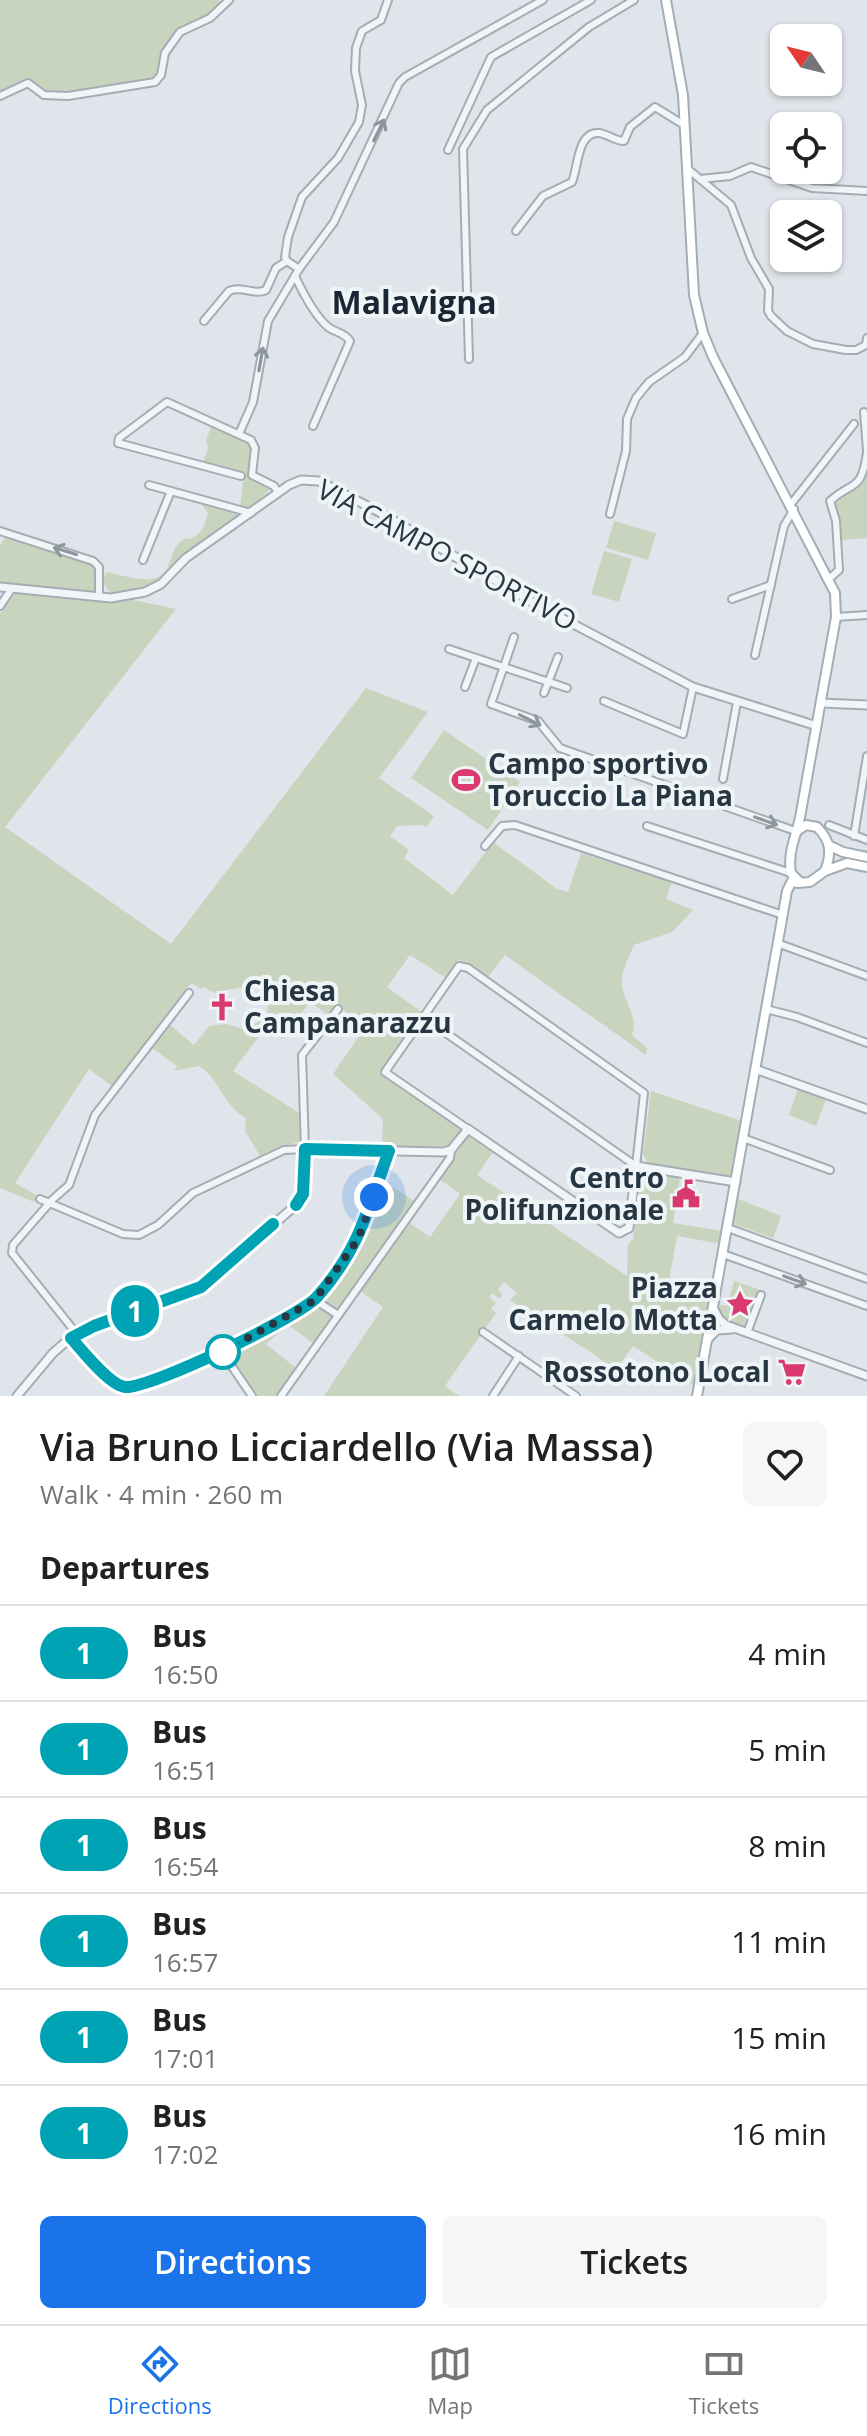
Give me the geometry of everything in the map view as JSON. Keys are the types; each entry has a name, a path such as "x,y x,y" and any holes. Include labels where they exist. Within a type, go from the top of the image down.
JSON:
{"main road":[{"path":"666,0 678,56 694,295 703,333 830,578 835,593 836,617 799,830 790,856 795,877 785,901 777,943 698,1396"},
{"path":"801,812 811,825 821,831 830,846 867,857"},
{"path":"799,830 811,825"},
{"path":"825,871 830,846"},
{"path":"795,877 810,882 825,871 847,863 867,867"}],"street":[{"path":"0,96 28,83 44,95 68,96 155,82 161,75 165,53 180,32 189,25 210,18 229,0"},
{"path":"299,269 287,261 285,250 302,197 338,158 359,122 362,105 355,71 356,48 362,31 381,20 388,0"},
{"path":"239,434 253,402 268,321 299,269 334,222 399,83 543,0"},
{"path":"448,150 491,57 591,0"},
{"path":"469,359 463,149 487,110 589,27 634,0"},
{"path":"516,231 543,196 572,182 581,147 589,136 600,133 619,142 624,141 630,127 655,107 684,125"},
{"path":"685,166 731,205 751,258 769,289 768,311 771,316 787,331 813,344 856,350 866,345 867,338"},
{"path":"700,179 730,176 751,167 812,188 867,191"},
{"path":"204,321 229,291 242,288 259,292 266,290 276,268 287,261"},
{"path":"295,276 305,297 322,320 350,341 313,426"},
{"path":"610,514 626,451 627,419 636,398 649,382 685,357 703,333"},
{"path":"241,476 118,443 119,438 167,402 239,434 254,444 252,475 274,486 278,492"},
{"path":"830,578 839,570 836,521 830,501 855,486 865,467 864,412"},
{"path":"755,655 784,526 793,507 854,424"},
{"name":"VIA CAMPO SPORTIVO","path":"0,587 127,597 161,584 186,558 278,492 301,480 319,481 379,512 537,605 693,687 817,726"},
{"path":"149,485 251,513"},
{"path":"143,560 171,491"},
{"path":"0,531 93,561 99,567 99,597"},
{"path":"732,599 771,585"},
{"path":"0,606 12,588"},
{"path":"836,617 867,615"},
{"path":"514,637 491,704 538,721 560,748 799,830"},
{"path":"449,649 567,688"},
{"path":"544,693 558,657"},
{"path":"465,687 476,658"},
{"path":"604,701 683,734 693,687"},
{"path":"723,779 737,702"},
{"path":"821,703 867,705"},
{"path":"854,836 867,756"},
{"path":"485,846 502,826 515,825 783,915"},
{"path":"829,825 867,840"},
{"path":"647,826 795,877"},
{"path":"777,943 867,976"},
{"path":"459,966 468,968 644,1093 629,1228 619,1233 385,1072 423,1017 459,966"},
{"path":"189,993 95,1115 69,1185 13,1245 12,1253 74,1336 114,1382 124,1387 137,1385 219,1354 315,1300 358,1239 389,1151"},
{"path":"17,1396 34,1374 74,1336 201,1287 296,1205 303,1194 305,1149 302,1055 338,1009"},
{"path":"766,1009 867,1043"},
{"path":"423,1017 636,1166 736,1182"},
{"path":"755,1069 867,1109"},
{"path":"281,1396 468,1129"},
{"path":"743,1138 830,1170"},
{"path":"40,1199 123,1234 139,1235 158,1225 193,1193 284,1150 451,1150"},
{"path":"728,1228 867,1279"},
{"path":"723,1254 867,1306"},
{"path":"747,1333 761,1295"},
{"path":"315,1300 338,1315"},
{"path":"713,1307 723,1325"},
{"path":"711,1322 867,1376"},
{"path":"708,1339 723,1325"},
{"path":"483,1332 576,1396"},
{"path":"219,1354 252,1396"},
{"path":"493,1396 519,1356"}],"green space":[{"path":"0,0 218,0 222,3 208,16 182,25 160,59 159,74 154,80 68,93 47,93 29,80 0,93"},
{"path":"212,425 249,443 253,449 250,477 270,489 250,508 240,506 244,473 203,462"},
{"path":"867,468 867,538 840,540 833,503 858,487"},
{"path":"202,505 242,516 158,582 126,594 111,592 106,587 103,578 107,572 139,579 161,575 168,567 177,545 203,528 208,513"},
{"path":"614,521 656,533 648,560 606,548"},
{"path":"6,536 87,561 95,568 94,593 0,584 0,545"},
{"path":"604,551 632,559 619,602 591,594"},
{"path":"16,591 129,599 176,609 5,827 171,944 366,688 428,712 379,778 434,816 426,827 397,826 390,836 409,850 404,858 453,895 493,842 557,889 568,892 581,853 672,882 666,899 693,910 672,932 634,945 623,974 623,991 634,1022 632,1035 647,1048 646,1055 505,955 488,977 459,959 446,978 410,955 387,987 422,1012 380,1073 462,1130 449,1146 382,1147 383,1119 333,1074 365,1027 337,1005 328,1015 310,1002 282,1039 265,1028 233,1071 299,1113 300,1142 260,1156 245,1131 246,1118 232,1106 206,1071 199,1066 174,1071 177,1066 152,1048 170,1025 194,1045 209,1026 226,1024 247,1030 267,1015 269,995 253,985 215,993 191,983 112,1086 89,1069 15,1183 36,1195 34,1202 0,1188 0,614"},
{"name":"Campo sportivo Toruccio La Piana","path":"444,730 520,782 488,830 411,778"},
{"path":"798,1089 826,1099 816,1126 789,1115"},
{"path":"651,1091 742,1121 733,1176 648,1163 643,1154"},
{"path":"468,1136 493,1152 477,1175 627,1276 628,1245 633,1239 641,1176 646,1173 680,1177 673,1223 722,1231 720,1242 716,1243 677,1236 668,1287 711,1294 695,1386 633,1346 615,1371 510,1300 517,1293 504,1282 498,1289 502,1294 500,1299 492,1293 489,1297 496,1303 491,1309 496,1313 445,1386 459,1396 324,1396 383,1307 360,1291 408,1222 430,1237 460,1194 439,1179"},
{"path":"385,1182 414,1201 337,1310 320,1298 360,1239 378,1190"},
{"path":"736,1198 781,1216 773,1238 731,1223"},
{"path":"734,1281 761,1290 747,1329 724,1318 717,1304 727,1306"},
{"path":"313,1303 332,1315 332,1319 313,1343 288,1325 266,1344 296,1368 275,1396 255,1396 225,1356"}],"bus line":[{"name":"1","path":"273,1224 201,1287 76,1333 71,1338 114,1382 124,1387 137,1385 219,1354 315,1300 358,1239 389,1151 305,1149 303,1194 296,1205"}],"place":[{"name":"Campo sportivo Toruccio La Piana","path":"466,780"},
{"name":"Chiesa Campanarazzu","path":"222,1007"},
{"name":"Centro Polifunzionale","path":"686,1194"},
{"name":"Piazza Carmelo Motta","path":"740,1304"},
{"name":"Rossotono Local","path":"792,1372"}],"district":[{"name":"Malavigna","path":"414,303"}],"route":[{"path":"223,1352 315,1300 358,1239 374,1197"}]}
